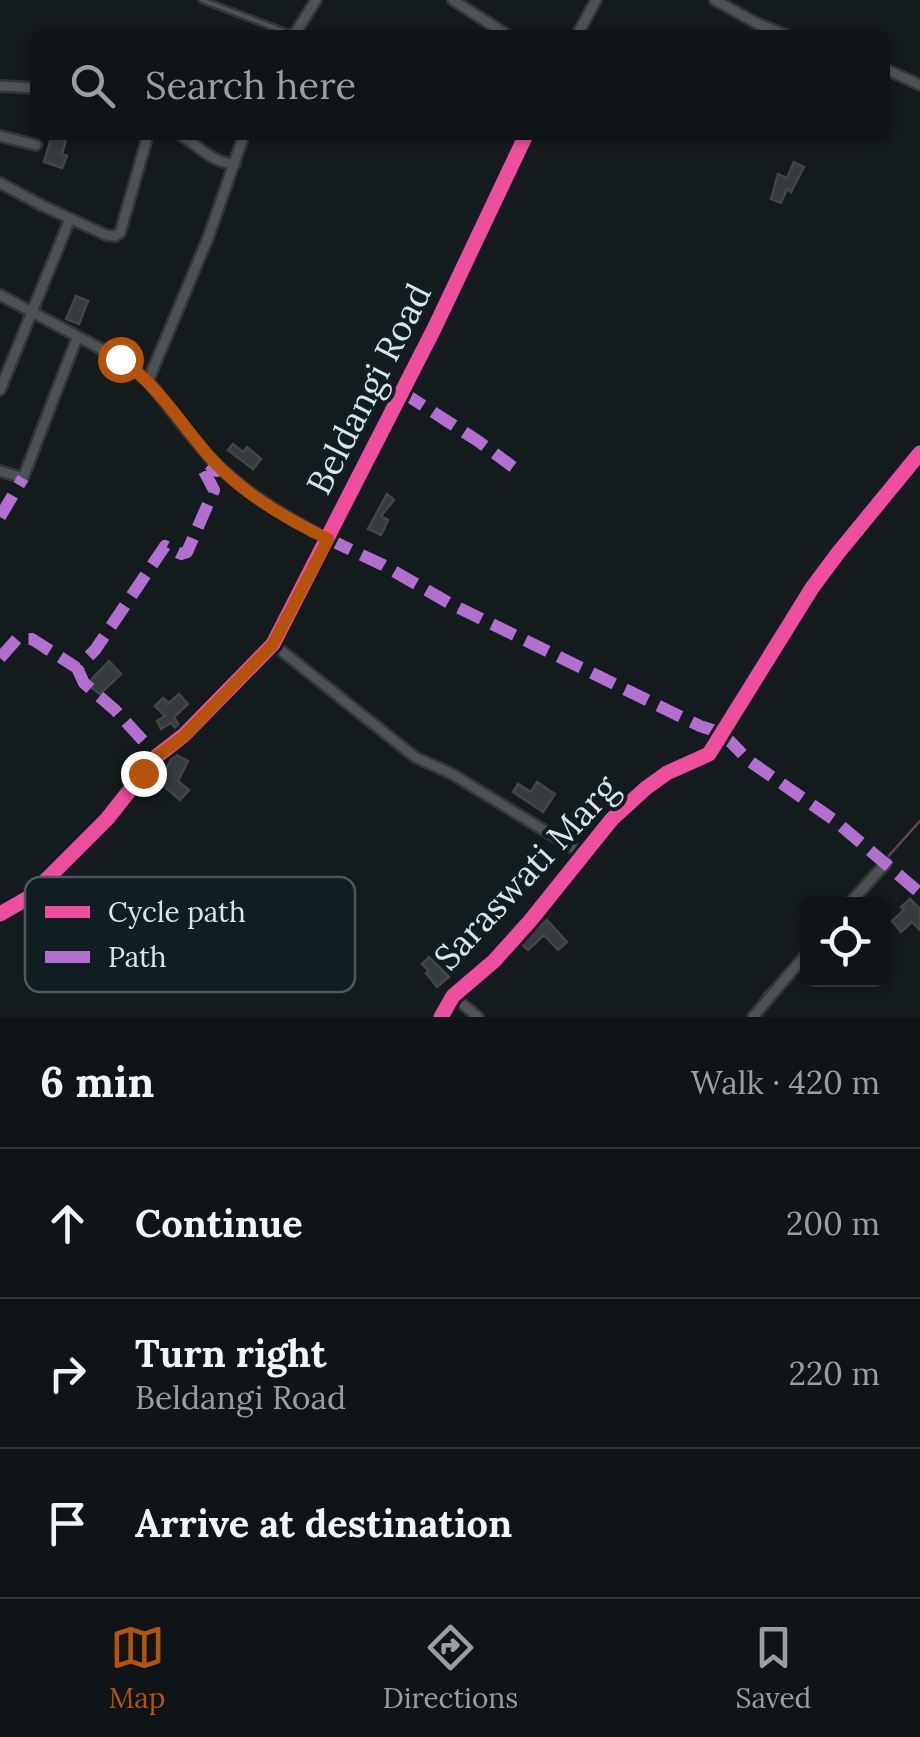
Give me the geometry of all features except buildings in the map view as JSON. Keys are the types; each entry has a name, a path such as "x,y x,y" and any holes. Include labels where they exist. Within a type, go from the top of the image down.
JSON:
{"street":[{"path":"297,30 316,0"},
{"path":"453,0 500,30"},
{"path":"580,30 596,0"},
{"path":"714,0 773,30"},
{"path":"890,71 920,85"},
{"path":"0,86 30,88"},
{"path":"0,136 36,144"},
{"path":"0,184 114,236 120,234 147,140"},
{"path":"188,140 216,160 235,164"},
{"path":"148,380 208,238 242,140"},
{"name":"Beldangi Road","path":"49,877 107,819 157,756 184,736 273,644 434,329 524,140"},
{"path":"0,390 70,219"},
{"path":"0,295 120,359 148,380 222,470 266,504 328,539"},
{"path":"0,470 22,478 77,338"},
{"name":"Saraswati Marg","path":"440,1017 453,996 494,961 530,921 612,819 668,773 709,754 812,588 920,453"},
{"path":"273,644 415,757 452,774 583,854"},
{"path":"856,897 886,864"},
{"name":"Beldangi Road","path":"0,914 25,900"},
{"path":"753,1017 800,961"},
{"path":"453,996 478,1017"}],"lane":[{"path":"202,0 277,30"}],"waterway":[{"path":"885,860 920,821"},
{"path":"756,1007 789,967"}],"marked path":[{"path":"402,392 513,467"},
{"path":"0,658 17,639 32,639 77,668 95,650 165,546 181,554 187,552 214,490 202,467 208,464 217,471 222,469"},
{"path":"0,517 23,478"},
{"path":"328,539 449,603 700,726 722,733 748,760 834,820 920,893"},
{"path":"77,668 84,683 157,756"}],"cycle path":[{"path":"49,877 107,819 157,756 184,735 273,644 434,329 524,140"},
{"path":"441,1017 453,996 494,961 530,921 612,819 667,773 709,754 812,588 920,453"},
{"path":"0,914 25,900"}],"route":[{"path":"120,359 148,380 222,470 266,504 328,539 273,644 143,773"}]}
